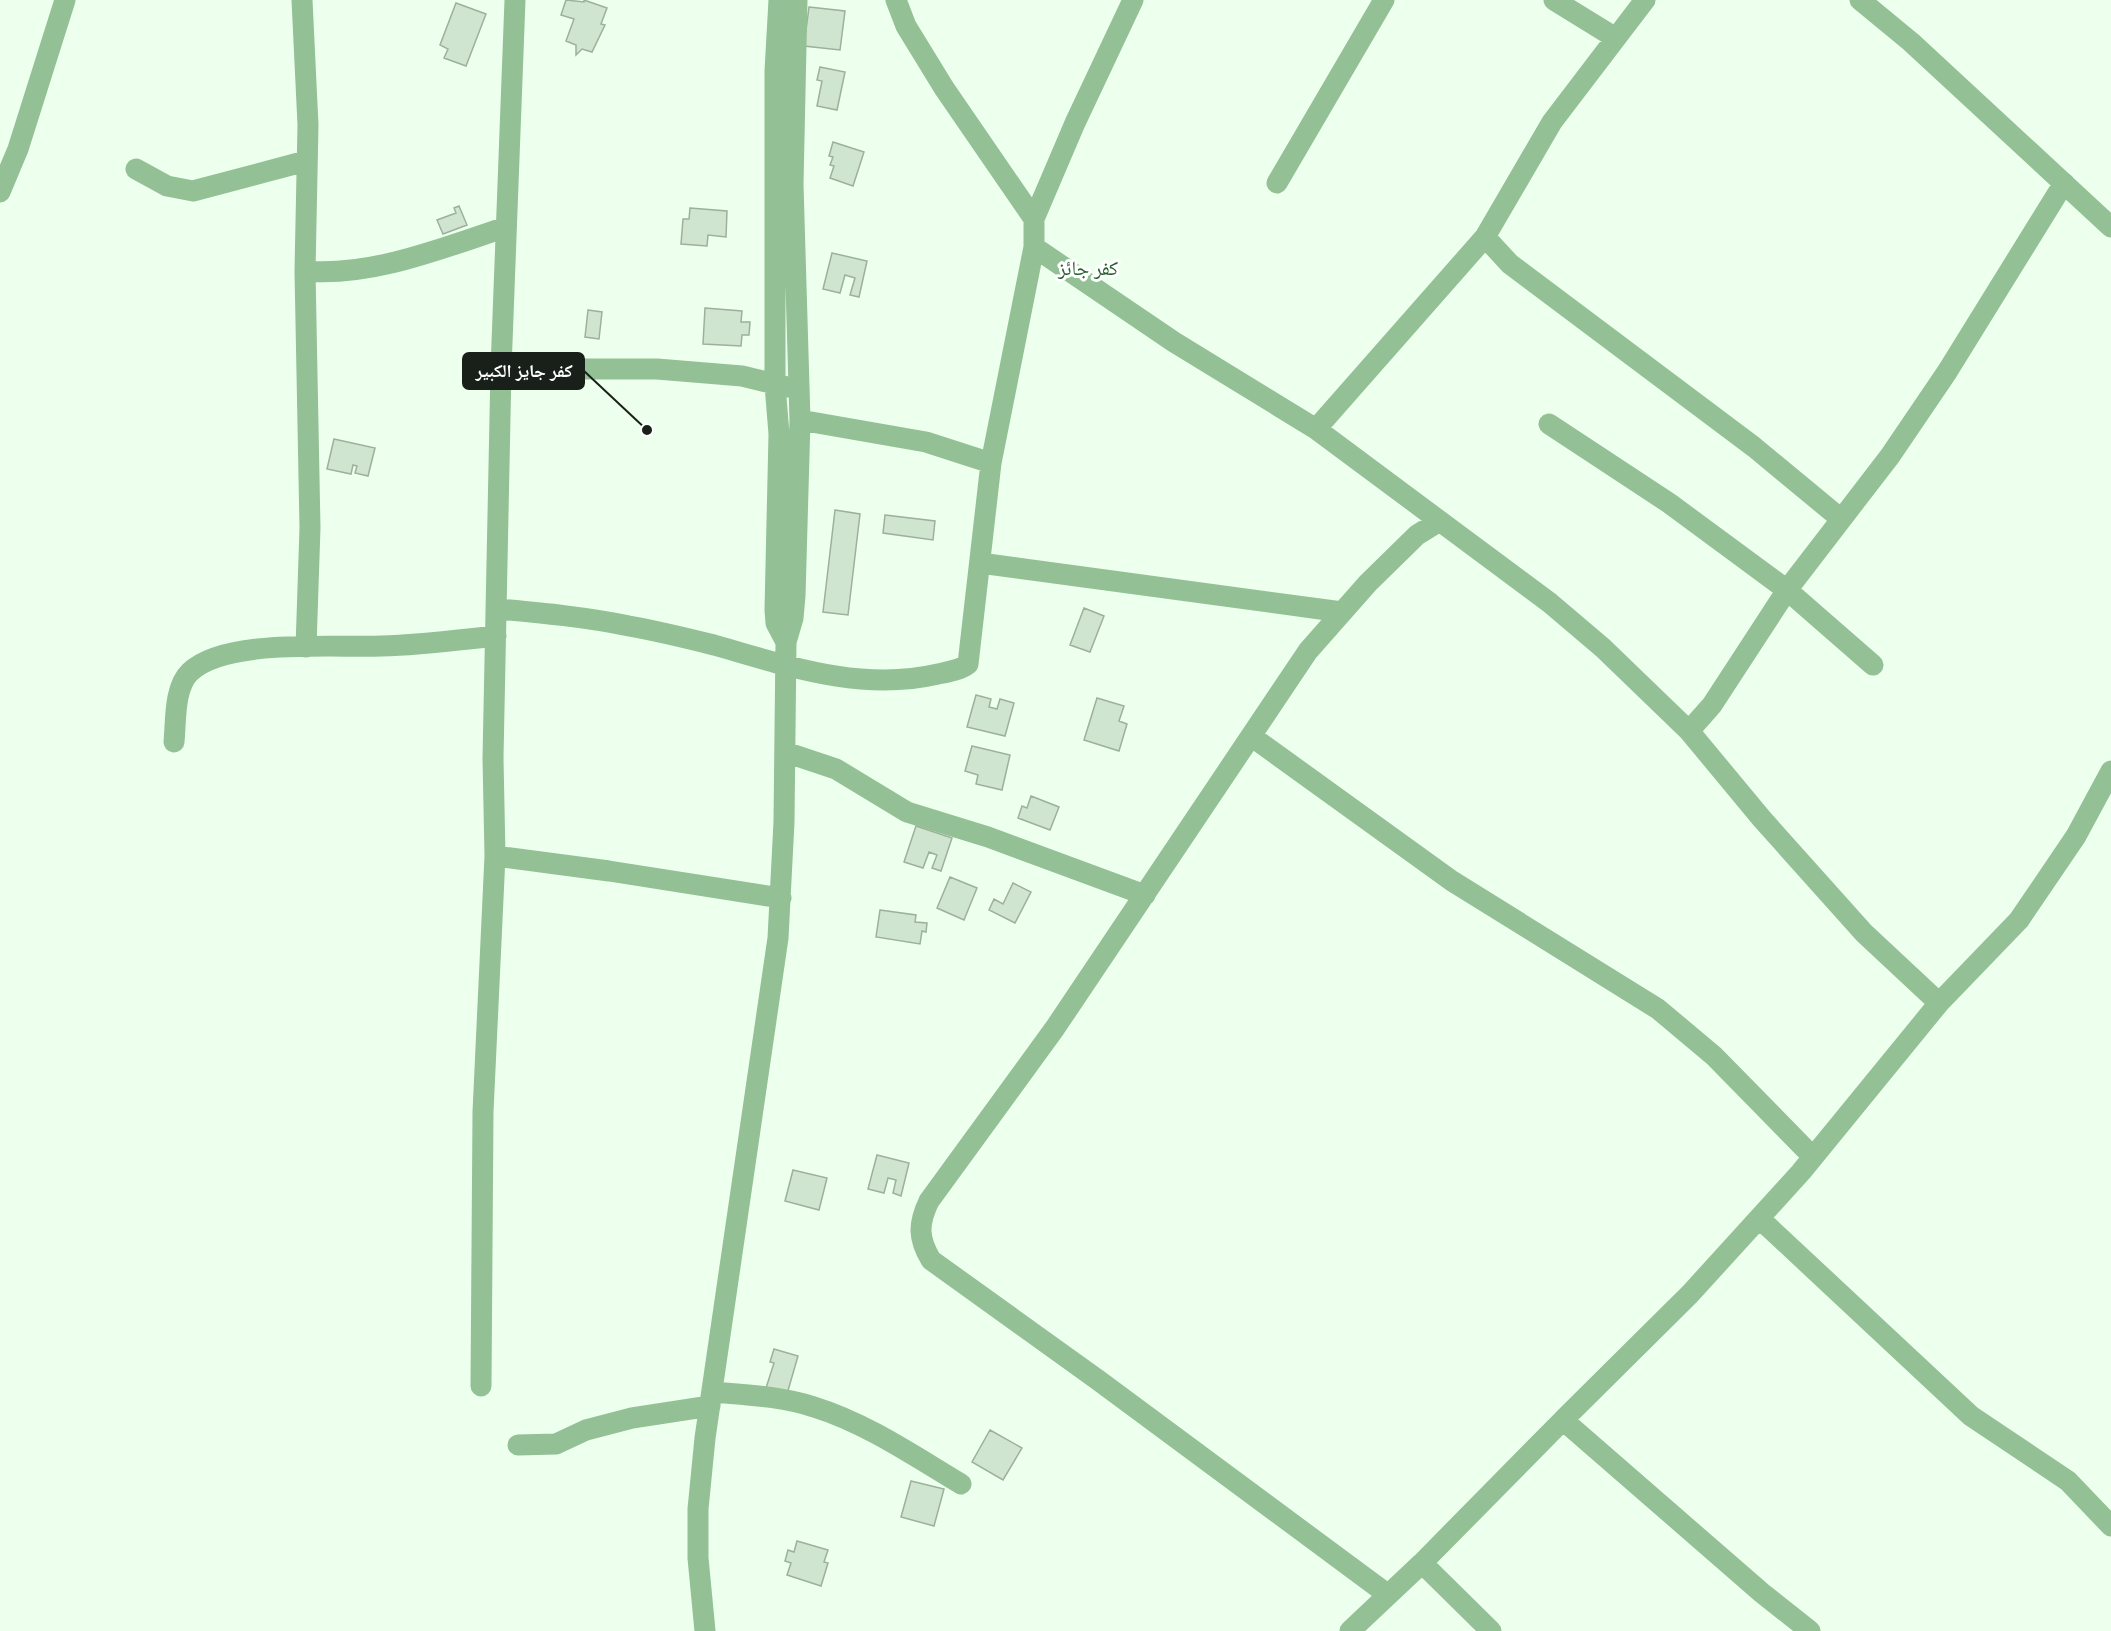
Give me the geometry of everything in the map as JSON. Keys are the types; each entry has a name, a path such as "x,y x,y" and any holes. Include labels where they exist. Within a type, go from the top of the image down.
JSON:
{"street":[{"path":"0,192 18,149 65,0"},
{"path":"302,0 308,125 305,271 310,528 306,647"},
{"path":"481,1386 483,1112 495,856 501,369 515,0"},
{"path":"778,0 775,71 774,385 779,434 775,610 776,623 786,642"},
{"path":"705,1631 698,1558 698,1509 711,1399 778,938 781,898 786,642 793,618 795,596 800,420 793,184 797,0"},
{"path":"896,0 906,26 944,88 1034,219"},
{"path":"498,609 574,616 629,626 713,645 786,667 859,680 892,681 932,675 968,664 992,463 1034,247 1034,219 1075,123 1133,0"},
{"path":"1277,183 1384,0"},
{"path":"1554,0 1614,37"},
{"path":"1316,429 1485,237 1552,122 1614,37 1645,0"},
{"path":"1860,0 1911,42 2111,227"},
{"path":"136,169 167,186 193,191 306,161"},
{"path":"1689,731 1712,705 1787,590 1890,456 1952,364 2064,183"},
{"path":"305,271 329,274 372,268 506,227"},
{"path":"1485,237 1510,264 1754,447 1841,519"},
{"path":"1034,247 1174,342 1316,429 1371,468 1438,522 1550,603 1603,648 1689,731 1762,819 1864,933 1939,1003"},
{"path":"501,369 657,369 742,376 798,389"},
{"path":"800,420 926,442 992,463"},
{"path":"1549,424 1669,503 1787,590 1873,665"},
{"path":"1387,1594 1098,1380 931,1260 923,1246 919,1224 929,1201 1056,1028 1296,667 1342,612 1401,550 1417,535 1438,522"},
{"path":"980,563 1342,612"},
{"path":"174,742 183,681 202,663 253,650 384,646 496,636"},
{"path":"1251,736 1452,881 1658,1009 1714,1056 1813,1157"},
{"path":"785,752 836,769 907,812 987,837 1145,896"},
{"path":"1350,1631 1422,1563 1690,1293 1813,1157 1939,1003 2019,920 2076,836 2111,771"},
{"path":"495,856 781,898"},
{"path":"1759,1218 1971,1416 2068,1481 2111,1526"},
{"path":"518,1445 556,1444 586,1430 711,1399 773,1397 832,1413 901,1448 961,1484"},
{"path":"1563,1420 1762,1593 1810,1631"},
{"path":"1422,1563 1491,1631"}],"building":[{"path":"566,0 584,2 584,0 607,8 601,24 605,25 592,52 582,49 576,55 576,45 566,41 574,19 561,15"},
{"path":"456,3 486,14 466,66 444,58 448,49 440,45"},
{"path":"809,7 845,11 840,50 804,46"},
{"path":"820,67 845,72 837,110 817,106 822,81 817,80"},
{"path":"833,142 864,152 853,186 830,178 834,166 830,165 833,157 829,156"},
{"path":"459,206 467,225 443,234 437,220 456,213 454,208"},
{"path":"690,208 727,211 726,237 708,235 707,246 681,244 683,219 689,219"},
{"path":"832,253 867,261 859,297 850,295 855,278 845,275 840,293 823,289"},
{"path":"705,308 742,311 741,322 750,322 749,335 742,335 741,346 703,344"},
{"path":"588,310 602,312 599,339 585,337"},
{"path":"334,439 375,448 368,476 355,473 357,466 353,465 351,474 327,469"},
{"path":"835,510 860,514 848,615 823,612"},
{"path":"885,515 935,521 933,540 883,533"},
{"path":"1084,608 1104,616 1090,652 1070,645"},
{"path":"976,695 991,699 989,707 997,709 1000,699 1014,703 1005,736 967,727"},
{"path":"1097,698 1124,706 1119,721 1127,724 1119,751 1084,740"},
{"path":"972,746 1010,755 1002,790 976,784 978,775 965,771"},
{"path":"1031,796 1059,807 1050,830 1018,818 1022,806 1027,808"},
{"path":"916,826 952,838 941,871 932,868 937,855 929,852 923,868 904,862"},
{"path":"950,877 977,888 964,920 937,908"},
{"path":"1013,883 1031,892 1015,923 989,910 994,899 1003,904"},
{"path":"880,910 916,915 915,922 927,923 926,932 922,931 920,944 876,937"},
{"path":"877,1155 909,1163 901,1196 893,1193 896,1180 888,1178 884,1193 868,1189"},
{"path":"793,1170 827,1178 819,1210 785,1201"},
{"path":"774,1349 798,1356 787,1394 766,1388 774,1363 770,1362"},
{"path":"990,1430 1022,1448 1003,1480 972,1462"},
{"path":"911,1481 944,1489 934,1526 901,1517"},
{"path":"797,1541 828,1550 824,1562 828,1563 821,1586 787,1575 791,1563 785,1561 788,1550 794,1552"}],"place":[{"name":"كفر جايز الكبير","path":"647,430"}],"district":[{"name":"كفر جائز","path":"1088,268"}]}
